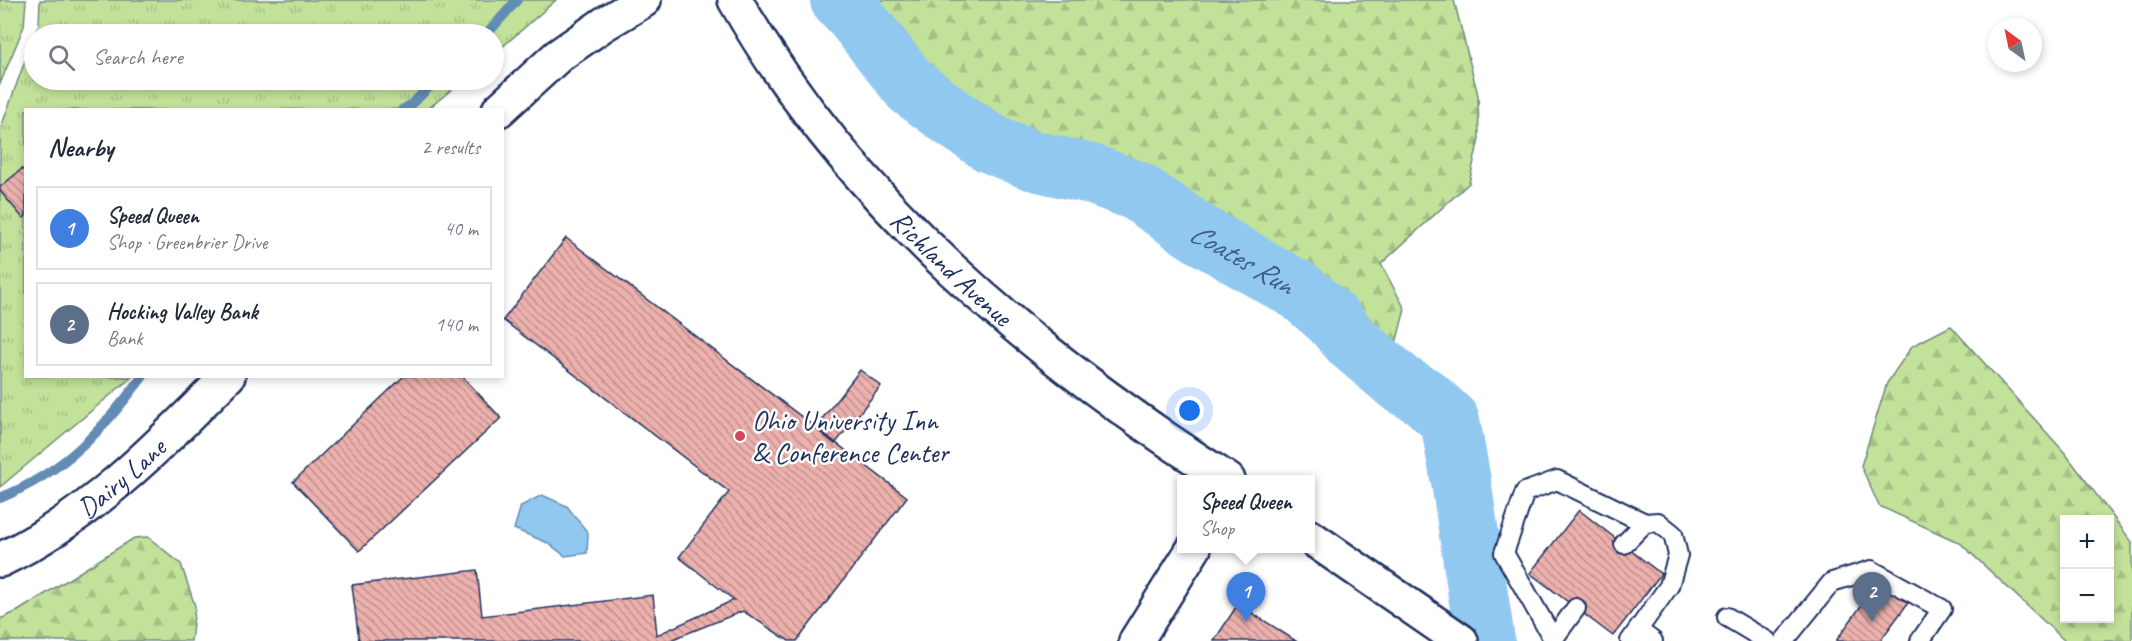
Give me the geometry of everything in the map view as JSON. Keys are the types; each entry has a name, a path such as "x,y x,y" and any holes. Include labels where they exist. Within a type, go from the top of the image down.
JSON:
{"main road":[{"path":"501,108 558,56 644,0"},
{"name":"Richland Avenue","path":"735,0 812,117 850,164 908,227 1015,327 1118,406 1221,475"},
{"name":"Dairy Lane","path":"0,560 30,546 105,493 226,378"},
{"path":"1315,540 1461,641"},
{"path":"1136,641 1191,553"}],"lane":[{"path":"1576,608 1553,640 1503,553 1525,492 1557,480 1646,523 1658,522 1673,534 1678,555 1669,586 1634,636 1653,641"},
{"path":"1624,544 1646,523"},
{"path":"1784,641 1832,582 1871,570 1942,609 1920,641"},
{"path":"1727,617 1767,641"}],"green space":[{"path":"0,0 26,0 24,26 0,84"},
{"path":"40,0 556,0 504,45 504,24 39,24"},
{"path":"821,0 1454,0 1478,95 1479,139 1469,183 1381,264 1405,309 1394,351 1356,371 1327,341 1307,303 1249,274 1182,219 1164,208 1105,185 1002,160 952,135 895,82"},
{"path":"24,64 24,90 451,90 429,108 24,108 24,378 131,378 0,487 0,130"},
{"path":"1951,326 2065,453 2112,515 2060,515 2060,623 2114,623 2114,518 2132,542 2132,641 2065,641 1960,543 1879,506 1861,466 1887,383 1912,346"},
{"path":"148,537 181,564 195,606 191,641 0,641 0,619 18,611 134,538"}],"water":[{"path":"542,495 567,506 588,533 587,553 565,556 548,543 514,529 521,506"}],"building":[{"path":"22,169 24,171 24,217 0,191 0,187"},
{"name":"Ohio University Inn & Conference Center","path":"566,238 907,497 797,641 789,641 743,611 668,641 359,641 352,585 477,570 482,616 653,595 657,635 734,600 679,557 729,492 504,319"},
{"path":"860,370 881,386 835,444 815,428"},
{"path":"402,378 464,378 501,418 359,551 293,482"},
{"path":"1579,510 1661,574 1613,636 1530,573"},
{"path":"1878,582 1908,603 1880,641 1836,641"},
{"path":"1238,604 1296,641 1214,641"}],"waterway":[{"path":"496,24 517,0"},
{"name":"Coates Run","path":"840,0 911,87 957,121 990,143 1031,160 1091,174 1137,191 1200,234 1301,292 1331,318 1353,343 1401,384 1424,397 1450,421 1485,641"},
{"path":"405,108 426,90"},
{"path":"0,498 44,476 80,448 112,415 141,378"}],"place":[{"name":"Ohio University Inn & Conference Center","path":"740,436"},
{"name":"Speed Queen","path":"1246,622"},
{"name":"Hocking Valley Bank","path":"1872,622"}]}
